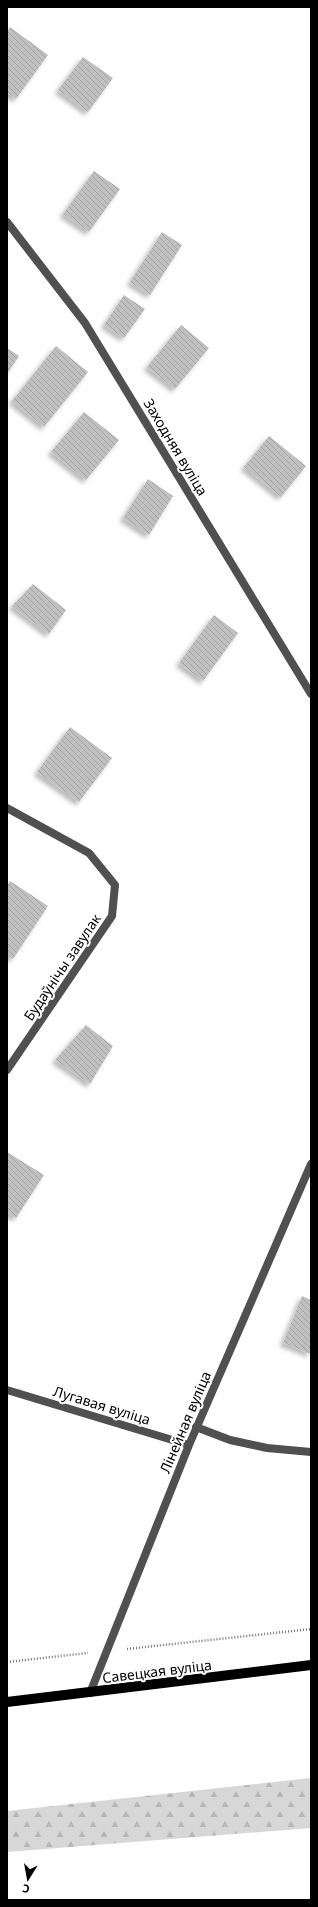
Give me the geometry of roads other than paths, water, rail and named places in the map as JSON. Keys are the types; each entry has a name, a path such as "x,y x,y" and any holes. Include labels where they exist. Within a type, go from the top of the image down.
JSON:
{"main road":[{"name":"Савецкая вуліца","path":"7,1702 311,1665"}],"street":[{"name":"Заходняя вуліца","path":"7,222 85,323 311,694"},
{"name":"Будаўнічы завулак","path":"7,808 89,854 115,885 112,916 7,1070"},
{"name":"Лінейная вуліца","path":"90,1693 196,1427 311,1164"},
{"name":"Лугавая вуліца","path":"7,1390 189,1445"},
{"path":"196,1427 230,1440 267,1448 311,1452"}]}
